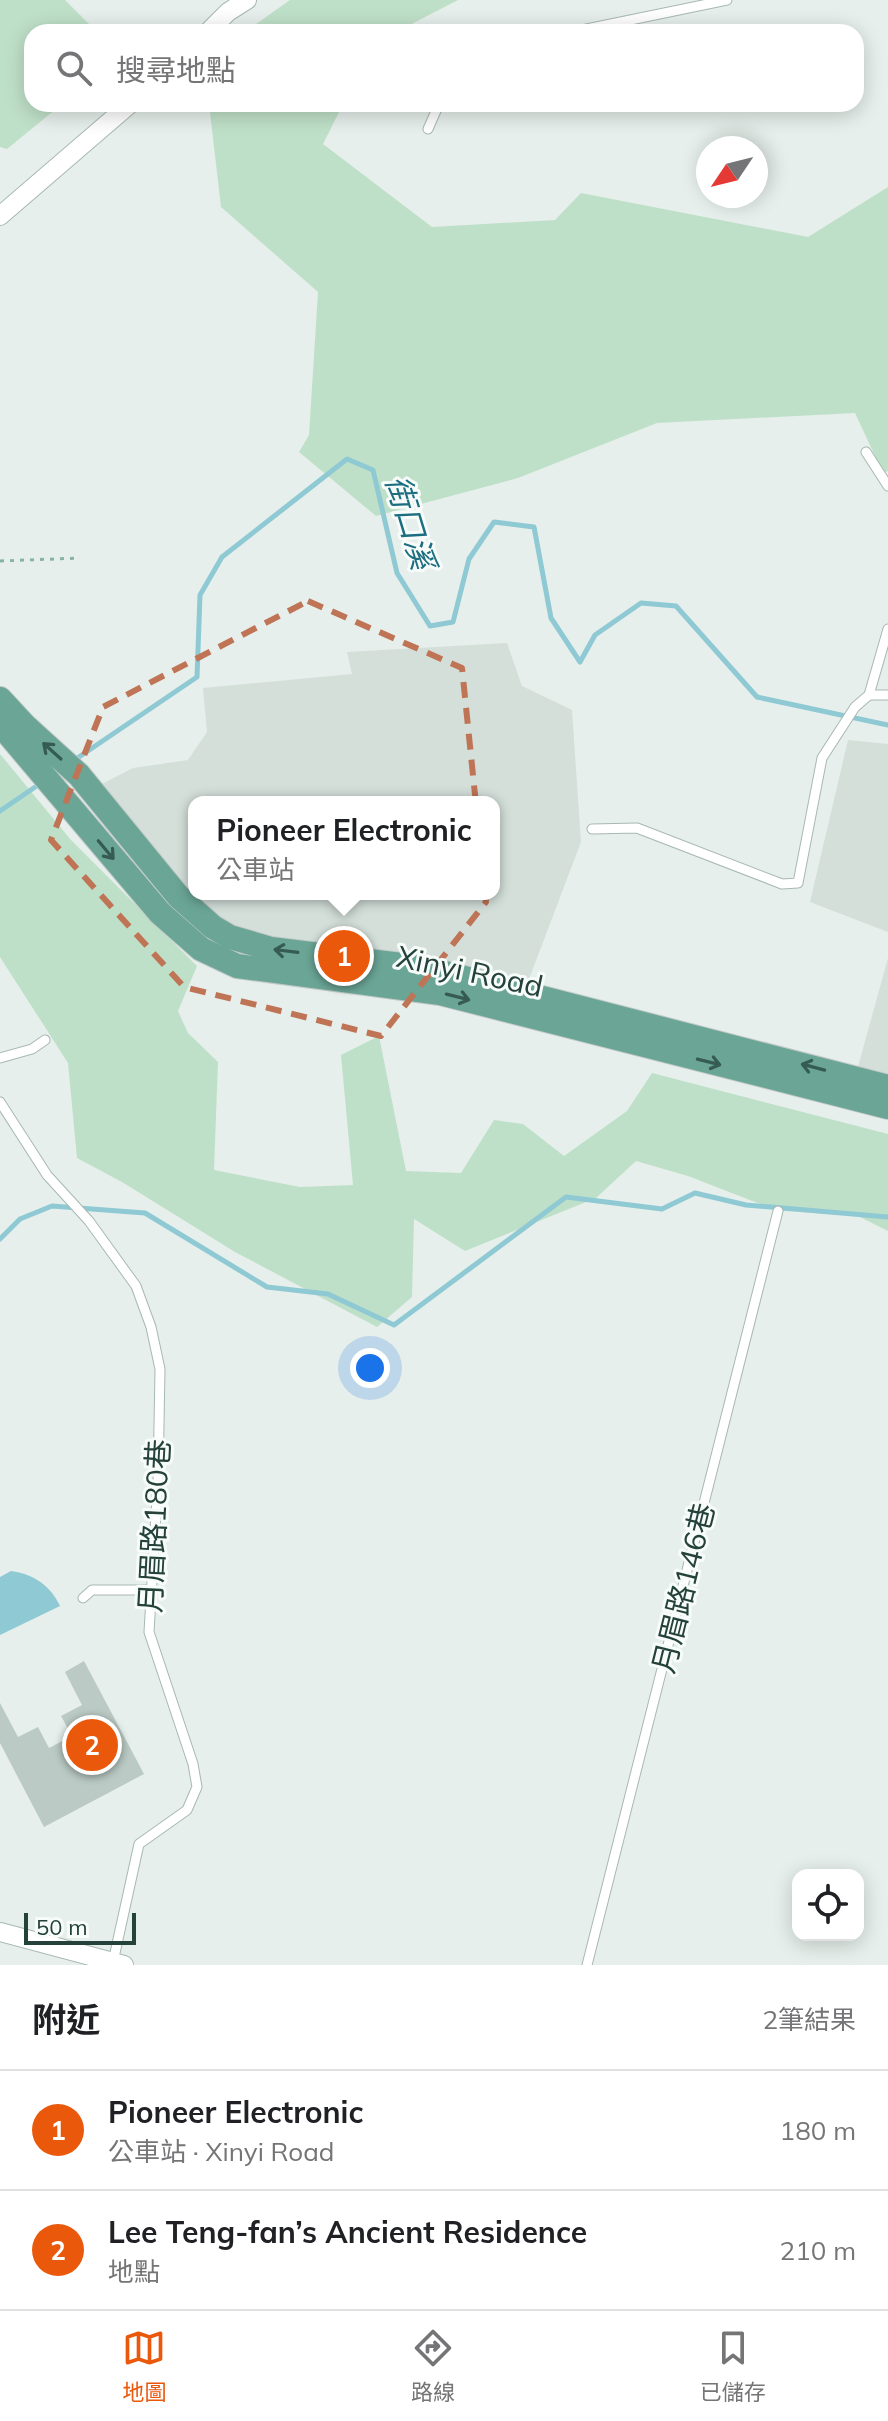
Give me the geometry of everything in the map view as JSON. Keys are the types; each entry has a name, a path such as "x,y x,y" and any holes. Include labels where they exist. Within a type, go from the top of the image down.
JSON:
{"main road":[{"path":"0,699 12,729"},
{"name":"Xinyi Road","path":"12,729 79,775 178,896 213,927 230,937 271,949 426,968 888,1087"},
{"name":"Xinyi Road","path":"12,729 56,791 160,913 201,949 237,966 454,996 888,1107"},
{"path":"412,989 426,968"}],"street":[{"path":"216,24 247,0"},
{"path":"0,216 121,112"},
{"path":"0,1932 116,1964"}],"lane":[{"path":"611,24 727,0"},
{"path":"428,129 435,112"},
{"path":"866,452 888,486"},
{"path":"592,829 637,828 782,884 798,883 822,758 855,707 869,695 888,629"},
{"path":"869,695 888,695"},
{"path":"0,1058 32,1049 45,1040"},
{"name":"月眉路180巷","path":"0,1102 47,1175 85,1217 136,1286 151,1327 160,1369 158,1480 149,1632 193,1764 197,1787 187,1810 139,1844 116,1964"},
{"name":"月眉路146巷","path":"587,1965 778,1211"},
{"path":"83,1598 92,1590 151,1590"}],"path":[{"path":"0,561 80,558"}],"highlighted area":[{"path":"308,601 462,668 486,902 381,1036 184,987 51,840 103,707"}],"shaded area":[{"path":"507,643 522,686 572,710 581,842 526,987 237,934 200,914 90,790 133,768 188,760 207,732 203,688 352,674 347,652"},
{"path":"848,740 888,744 888,932 810,902"},
{"path":"888,958 888,1082 856,1074"}],"green space":[{"path":"0,0 65,0 89,24 24,24 24,112 52,112 7,149 0,147"},
{"path":"290,0 458,0 412,24 256,24"},
{"path":"210,112 339,112 323,144 432,227 555,220 581,193 808,237 888,187 888,471 883,473 855,413 657,423 518,478 376,516 299,452 309,435 318,292 221,207"},
{"path":"0,754 71,840 197,966 178,1011 188,1033 218,1062 214,1170 300,1187 353,1185 341,1055 379,1036 406,1171 461,1173 494,1120 523,1124 564,1156 627,1111 652,1073 888,1134 888,1231 850,1212 778,1211 688,1176 636,1161 596,1198 465,1251 414,1219 412,1297 377,1327 235,1252 77,1158 68,1063 0,957"}],"water":[{"path":"11,1571 40,1582 60,1606 0,1635 0,1577"}],"building":[{"path":"84,1661 144,1774 44,1827 0,1743 0,1703 18,1737 38,1727 49,1748 72,1736 61,1716 82,1705 65,1672"}],"waterway":[{"name":"街口溪","path":"73,761 197,677 200,595 222,557 347,459 373,470 397,573 430,626 453,622 469,559 494,522 534,527 551,618 580,662 595,635 641,603 676,606 757,697 888,725"},
{"name":"街口溪","path":"0,811 41,783"},
{"path":"0,1239 20,1219 52,1206 145,1213 267,1287 328,1294 394,1325 566,1197 662,1209 695,1193 746,1205 888,1217"}],"place":[{"name":"Pioneer Electronic","path":"344,956"},
{"name":"Lee Teng-fan’s Ancient Residence","path":"92,1745"}]}
